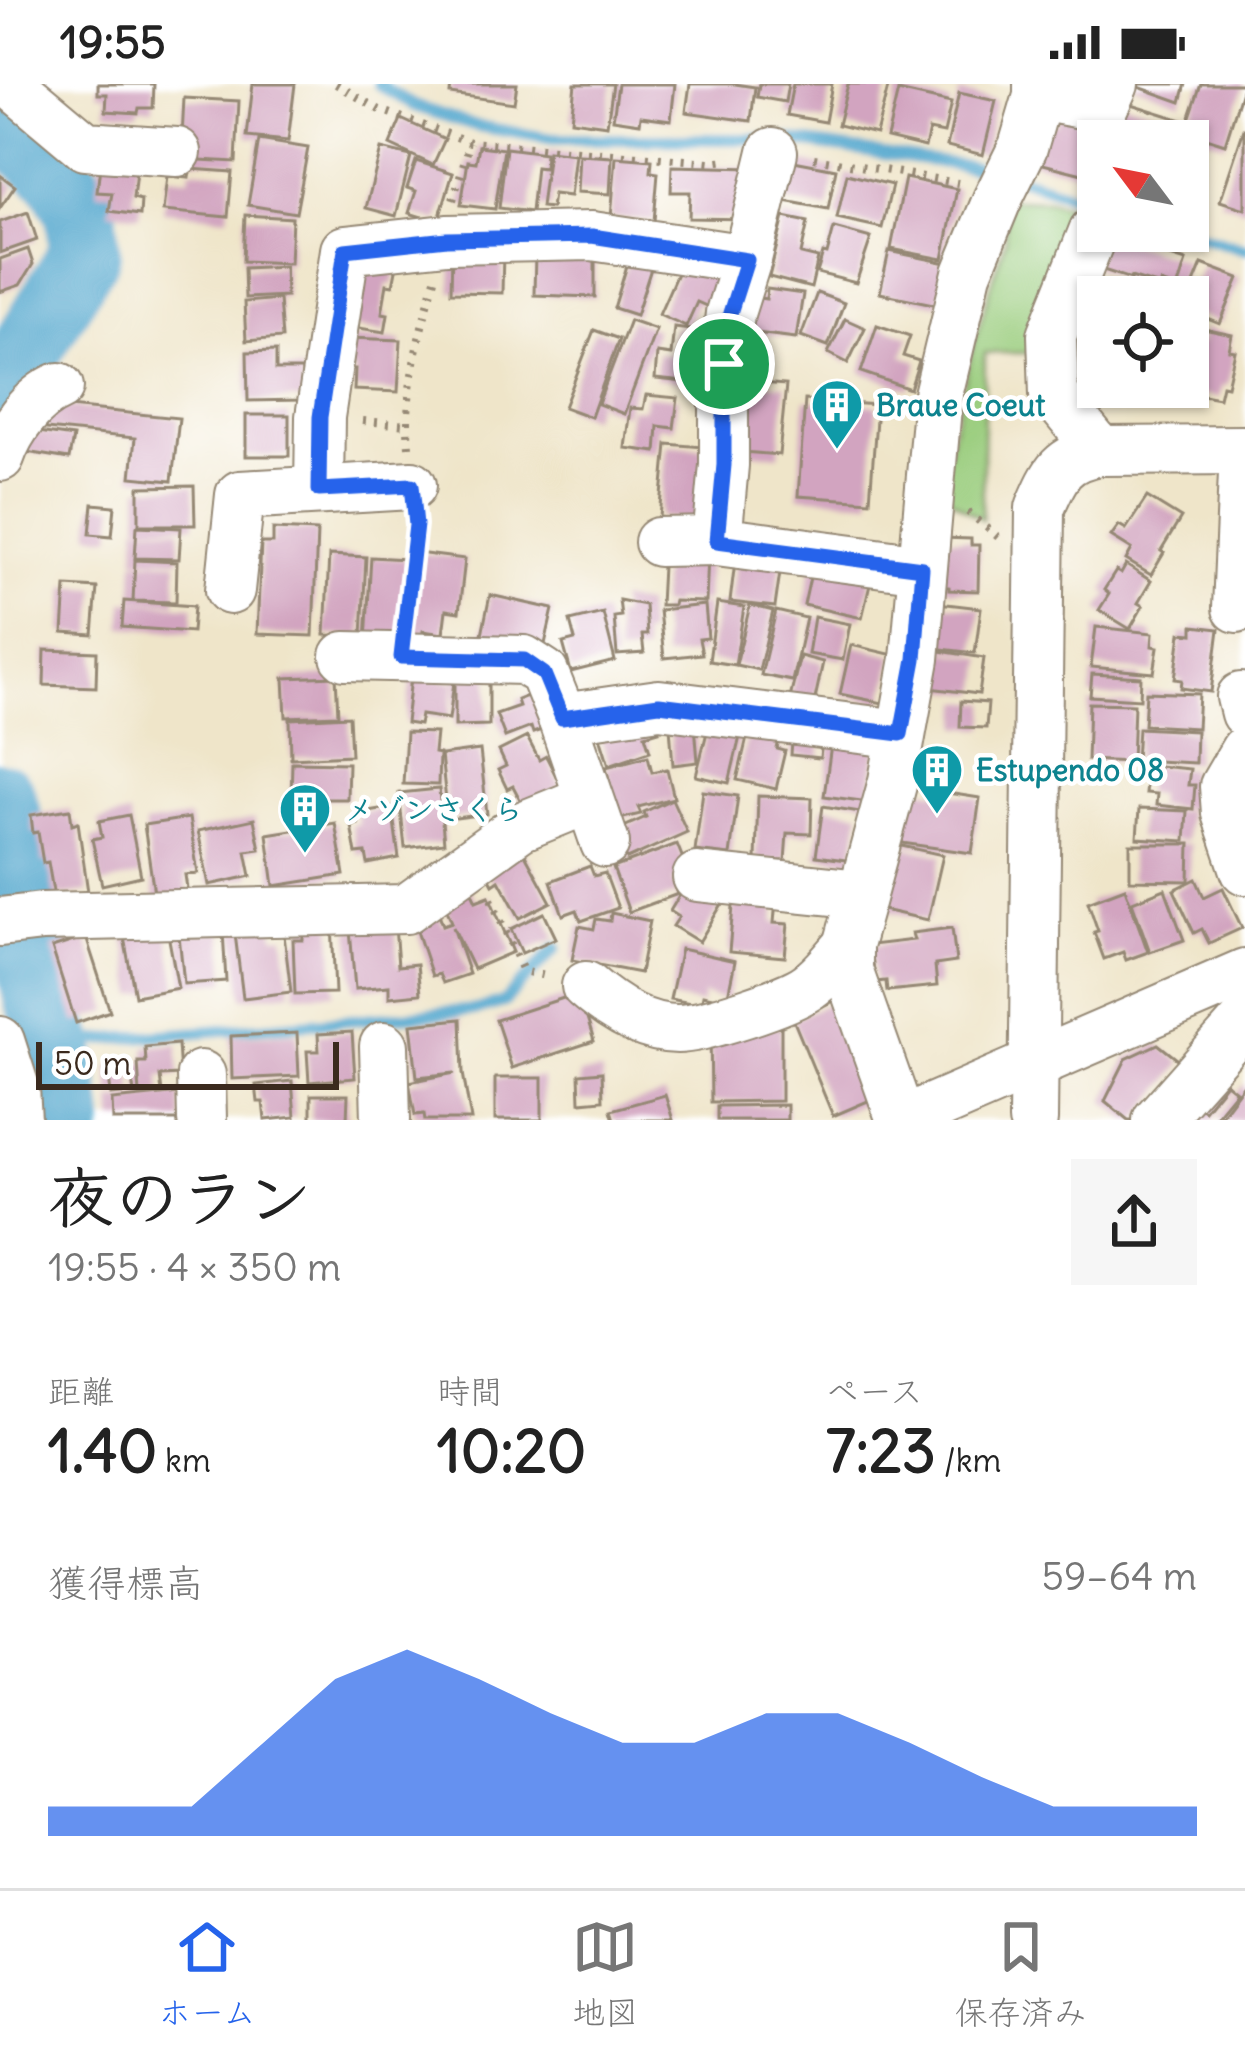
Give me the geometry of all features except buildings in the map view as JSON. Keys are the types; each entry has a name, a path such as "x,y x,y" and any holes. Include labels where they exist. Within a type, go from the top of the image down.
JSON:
{"street":[{"path":"1114,84 1103,108 1038,90 1023,147 967,273 938,395 915,659 893,781 848,946 848,970 902,1120 1245,973"},
{"path":"24,95 85,146 177,152"},
{"path":"717,541 730,313 772,152"},
{"path":"319,490 320,417 345,250 447,239 592,236 747,260"},
{"path":"1085,252 1052,335 1054,395 1100,451"},
{"path":"0,457 14,428 35,402 59,387"},
{"path":"1033,1120 1040,508 1054,477 1077,455 1100,451 1245,450 1237,608"},
{"path":"230,590 240,495 412,485"},
{"path":"659,542 717,541 922,568"},
{"path":"21,919 406,909 520,827 597,821 544,674 524,660 345,656"},
{"path":"562,718 659,704 901,734"},
{"path":"1245,750 1224,786 1226,813 1245,870"},
{"path":"697,877 862,894"},
{"path":"586,986 631,1016 678,1029 795,996 815,983 848,946"},
{"path":"1157,1120 1245,1021"},
{"path":"0,1041 11,1106"},
{"path":"384,1046 386,1120"}],"path":[{"path":"336,84 378,109 470,142 710,162 772,152 950,180 995,204"},
{"path":"401,657 416,525 407,424 411,369 470,142"},
{"path":"504,925 523,970 538,974"}],"green space":[{"path":"1006,199 1050,200 1077,209 1077,244 1034,353 985,353 982,519 938,491 1005,240"}],"waterway":[{"path":"378,84 414,106 477,126 553,139 780,139 1000,171"},
{"path":"0,119 61,176 81,211 85,253 0,394"},
{"path":"1019,178 1077,196"},
{"path":"1209,238 1245,249"},
{"path":"0,798 39,998 59,1043 68,1120"},
{"path":"59,1043 476,1010 504,1002 556,948"}],"place":[{"name":"Braue Coeut","path":"837,451"},
{"name":"Estupendo 08","path":"937,816"},
{"name":"メゾンさくら","path":"305,855"}],"route":[{"path":"592,236 747,260 730,313 724,364 724,465 717,541 922,568 915,659 901,734 659,704 562,718 544,674 524,660 401,657 416,525 412,485 319,490 320,417 345,250 447,239 592,236"}]}
